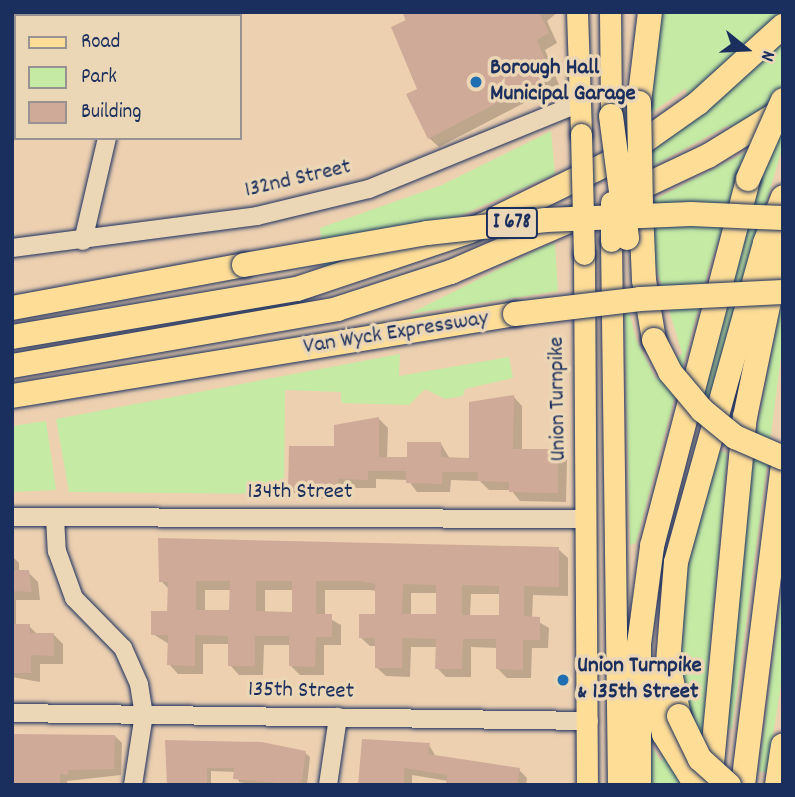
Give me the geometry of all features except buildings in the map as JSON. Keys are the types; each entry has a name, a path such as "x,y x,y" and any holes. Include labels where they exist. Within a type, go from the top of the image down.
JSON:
{"highway":[{"path":"650,12 639,103 644,280 653,340"},
{"path":"12,337 297,289 470,231 623,156 698,103 783,26"},
{"path":"639,785 639,644 648,574 670,468 748,179 783,100"},
{"path":"12,366 291,319 418,285 683,168 783,110"},
{"path":"611,116 619,240 639,309 653,340 670,372 702,410 735,437 783,458"},
{"path":"729,785 700,759 679,716 668,663 676,562 765,243 783,197"},
{"name":"I 678","path":"12,308 244,265 510,223 645,215 783,218"},
{"path":"710,785 745,416 783,233"},
{"name":"Van Wyck Expressway","path":"12,397 515,314 640,299 783,292"},
{"path":"743,785 783,466"},
{"path":"648,574 651,678 670,750 696,785"},
{"path":"777,785 783,745"}],"main road":[{"name":"Union Turnpike","path":"577,12 584,254 589,721 587,785"},
{"path":"610,12 611,116"},
{"path":"618,785 619,240"}],"street":[{"name":"132nd Street","path":"12,248 83,241 257,216 369,189 580,103"},
{"path":"83,241 107,140"},
{"name":"134th Street","path":"12,517 587,519"},
{"path":"55,517 63,574 74,598 123,648 139,684 144,714 133,785"},
{"name":"135th Street","path":"12,713 589,721"},
{"path":"328,785 338,717"}],"green space":[{"path":"661,12 783,12 783,128 727,126 654,165 651,152 693,121 686,88 647,116"},
{"path":"551,131 555,174 385,249 324,267 320,228 442,185"},
{"path":"783,135 783,145 704,418 695,412 712,339 772,140"},
{"path":"750,150 709,268 636,543 630,545 624,293 636,339 656,379 682,353 653,257 650,202"},
{"path":"549,244 555,244 558,291 409,314"},
{"path":"783,295 783,343 732,729 724,728 752,454"},
{"path":"400,354 399,376 509,357 513,378 465,389 463,396 445,399 425,389 409,405 341,403 341,392 285,390 284,494 69,492 56,419"},
{"path":"46,421 56,490 12,492 12,426"},
{"path":"717,450 727,453 698,785 647,785 653,748 661,762 686,687 679,663 690,545"},
{"path":"783,579 783,672 767,773 759,771"}],"place":[{"name":"Borough Hall Municipal Garage","path":"476,82"},
{"name":"Union Turnpike & 135th Street","path":"563,680"}]}
